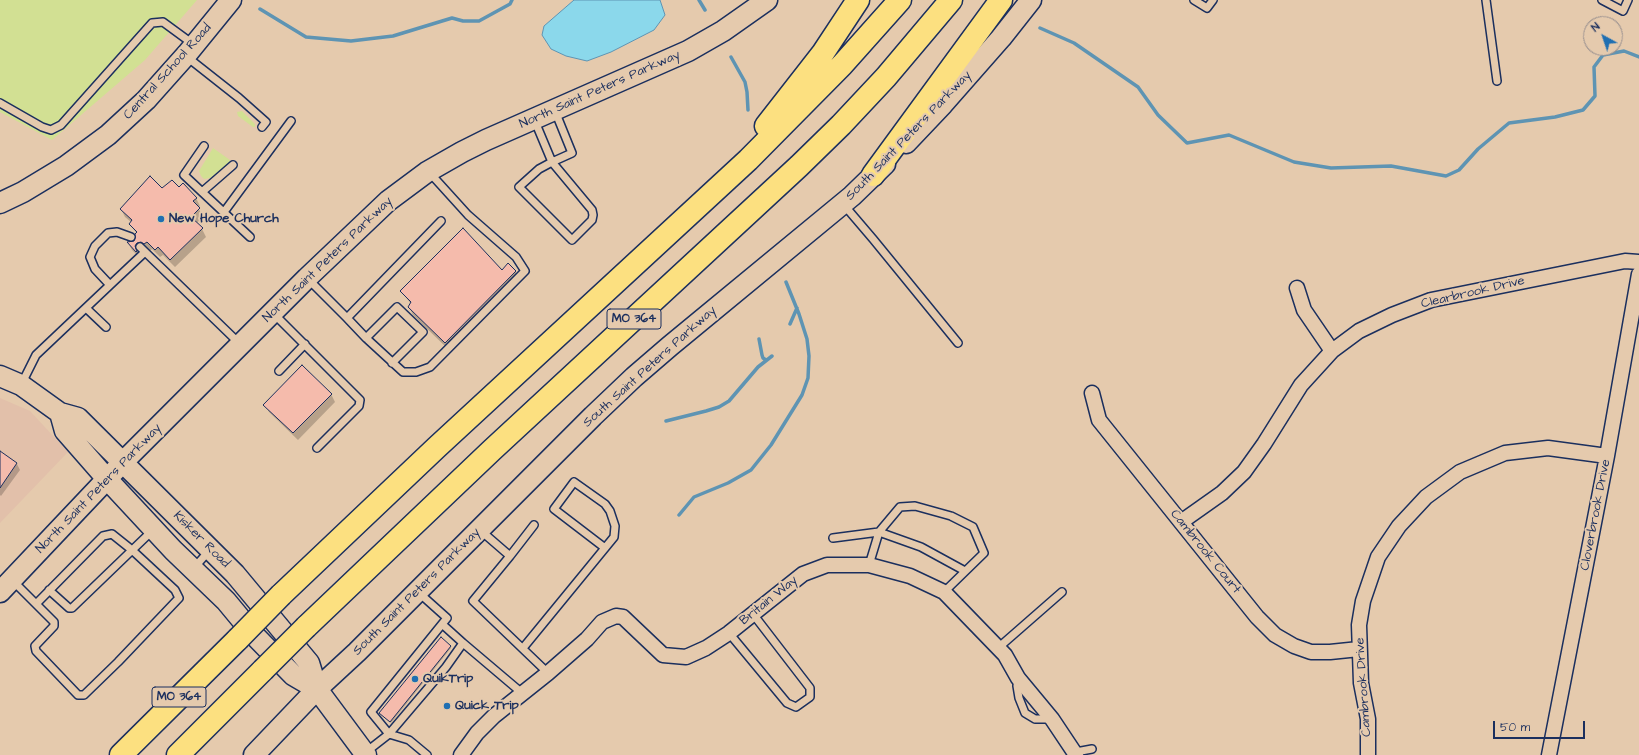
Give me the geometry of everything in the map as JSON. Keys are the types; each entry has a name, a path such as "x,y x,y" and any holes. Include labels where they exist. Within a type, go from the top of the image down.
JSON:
{"highway":[{"path":"705,199 799,85 858,0"},
{"name":"MO 364","path":"121,755 281,596 432,452 795,114 842,65 900,0"},
{"name":"MO 364","path":"178,755 306,627 492,450 799,166 841,125 886,77 951,0"},
{"path":"873,175 1001,0"}],"main road":[{"name":"Central School Road","path":"0,203 23,192 66,166 108,135 146,100 190,51 232,0"},
{"name":"North Saint Peters Parkway","path":"6,585 123,462 307,278 388,201 429,171 474,146 688,51 723,31 767,0"},
{"name":"South Saint Peters Parkway","path":"254,755 317,689 634,377 842,204 873,175 942,104 1001,38 1031,0"},
{"name":"Kisker Road","path":"0,376 21,386 60,413 78,418 235,574 309,663 317,689 365,754"},
{"name":"Kisker Road","path":"60,413 65,432 107,479 193,569 226,601 255,636 293,675 317,689"}],"street":[{"name":"Clearbrook Drive","path":"1181,522 1222,493 1244,472 1264,444 1301,385 1332,351 1358,332 1392,315 1431,300 1625,261 1639,262"},
{"name":"Cloverbrook Drive","path":"1549,755 1608,456 1639,274"},
{"path":"1297,288 1304,310 1332,351"},
{"name":"Cambrook Court","path":"1092,393 1099,420 1257,617 1275,635 1294,646 1312,652 1359,649"},
{"name":"Cambrook Drive","path":"1368,755 1368,719 1361,683 1359,649 1363,601 1378,557 1398,526 1426,497 1460,472 1504,453 1548,448 1608,456"},
{"name":"Britain Way","path":"548,673 587,639 602,622 616,616 623,617 663,655 686,657 706,648 729,634 803,574 827,565 869,565 910,576 944,592 1005,655 1018,678 1052,720 1076,753"},
{"path":"461,755 477,733 494,716 548,673"}],"lane":[{"path":"1194,0 1207,8 1213,0"},
{"path":"1486,0 1498,81"},
{"path":"1602,0 1622,11 1628,0"},
{"path":"0,103 42,127 51,130 61,125 152,23 163,22 190,51 266,122 262,127"},
{"path":"534,119 552,162 592,210 592,220 572,240 519,187 539,169 552,162 572,153 555,110"},
{"path":"224,212 291,121"},
{"path":"204,146 184,175 250,237"},
{"path":"202,192 233,165"},
{"path":"307,278 366,338 403,372 416,372 430,367 525,271 516,257 464,212 429,171"},
{"path":"842,204 873,239 958,343"},
{"path":"346,318 441,221"},
{"path":"110,285 95,269 90,257 95,246 108,233 117,232 131,237"},
{"path":"21,386 36,355 110,285 143,249 241,345"},
{"path":"366,338 397,307 422,332 392,363"},
{"path":"86,308 106,327"},
{"path":"273,313 360,400 359,406 317,448"},
{"path":"279,371 305,344"},
{"path":"523,648 605,548 614,537 616,533 610,511 605,504 574,482 554,509 605,548"},
{"path":"869,565 879,532 900,507 915,506 951,516 973,527 984,553 944,592"},
{"path":"534,526 473,601 548,673"},
{"path":"49,590 69,608 72,608 154,529"},
{"path":"480,530 510,556"},
{"path":"833,538 879,532 921,547 966,571"},
{"path":"6,585 36,604 54,622 54,626 35,646 36,651 78,695 84,695 118,662 179,598 175,590 132,550 112,534 103,536 36,604"},
{"path":"193,569 210,550"},
{"path":"418,591 447,618 371,712 389,734 409,740 427,755"},
{"path":"998,648 1062,592"},
{"path":"729,634 787,704 796,707 810,697 810,688 753,614"},
{"path":"442,624 522,693"},
{"path":"365,754 389,734 446,667 463,642"},
{"path":"1076,753 1092,749"}],"shaded area":[{"path":"0,398 30,411 68,452 0,523"}],"green space":[{"path":"0,0 197,0 145,60 52,140 0,112"},
{"path":"242,111 255,124 255,127 238,116 237,112"},
{"path":"213,148 230,160 229,163 210,178 204,179 199,171"}],"water":[{"path":"574,0 660,0 665,15 654,30 611,52 587,61 566,56 551,49 542,35 544,26"}],"building":[{"name":"New Hope Church","path":"150,176 162,188 172,180 179,187 183,183 197,198 193,201 200,208 191,217 203,228 170,260 158,247 155,250 147,242 144,244 141,242 137,243 135,246 136,252 127,242 134,241 135,234 137,232 129,224 132,220 120,209"},
{"path":"463,228 502,270 508,263 516,271 445,343 408,307 411,302 400,291"},
{"path":"302,365 332,394 293,433 263,405"},
{"path":"0,451 17,463 0,488"},
{"name":"QuikTrip","path":"441,637 451,646 390,722 379,713"}],"waterway":[{"path":"260,9 306,37 351,41 393,36 452,18 463,21 479,21 510,4 512,0"},
{"path":"699,0 705,10"},
{"path":"1040,28 1074,43 1138,87 1158,115 1187,143 1229,135 1294,162 1331,168 1391,166 1446,176 1459,170 1478,149 1509,123 1555,117 1583,110 1595,96 1594,67 1603,55 1624,51 1639,57"},
{"path":"731,57 745,82 748,110"},
{"path":"679,515 694,497 728,483 751,470 771,445 802,395 808,378 809,356 807,339 786,282"},
{"path":"790,324 797,308"},
{"path":"759,339 762,355 766,360"},
{"path":"666,421 719,407 729,401 758,367 772,356"}],"place":[{"name":"New Hope Church","path":"161,219"},
{"name":"QuikTrip","path":"415,679"},
{"name":"Quick Trip","path":"447,706"}]}
